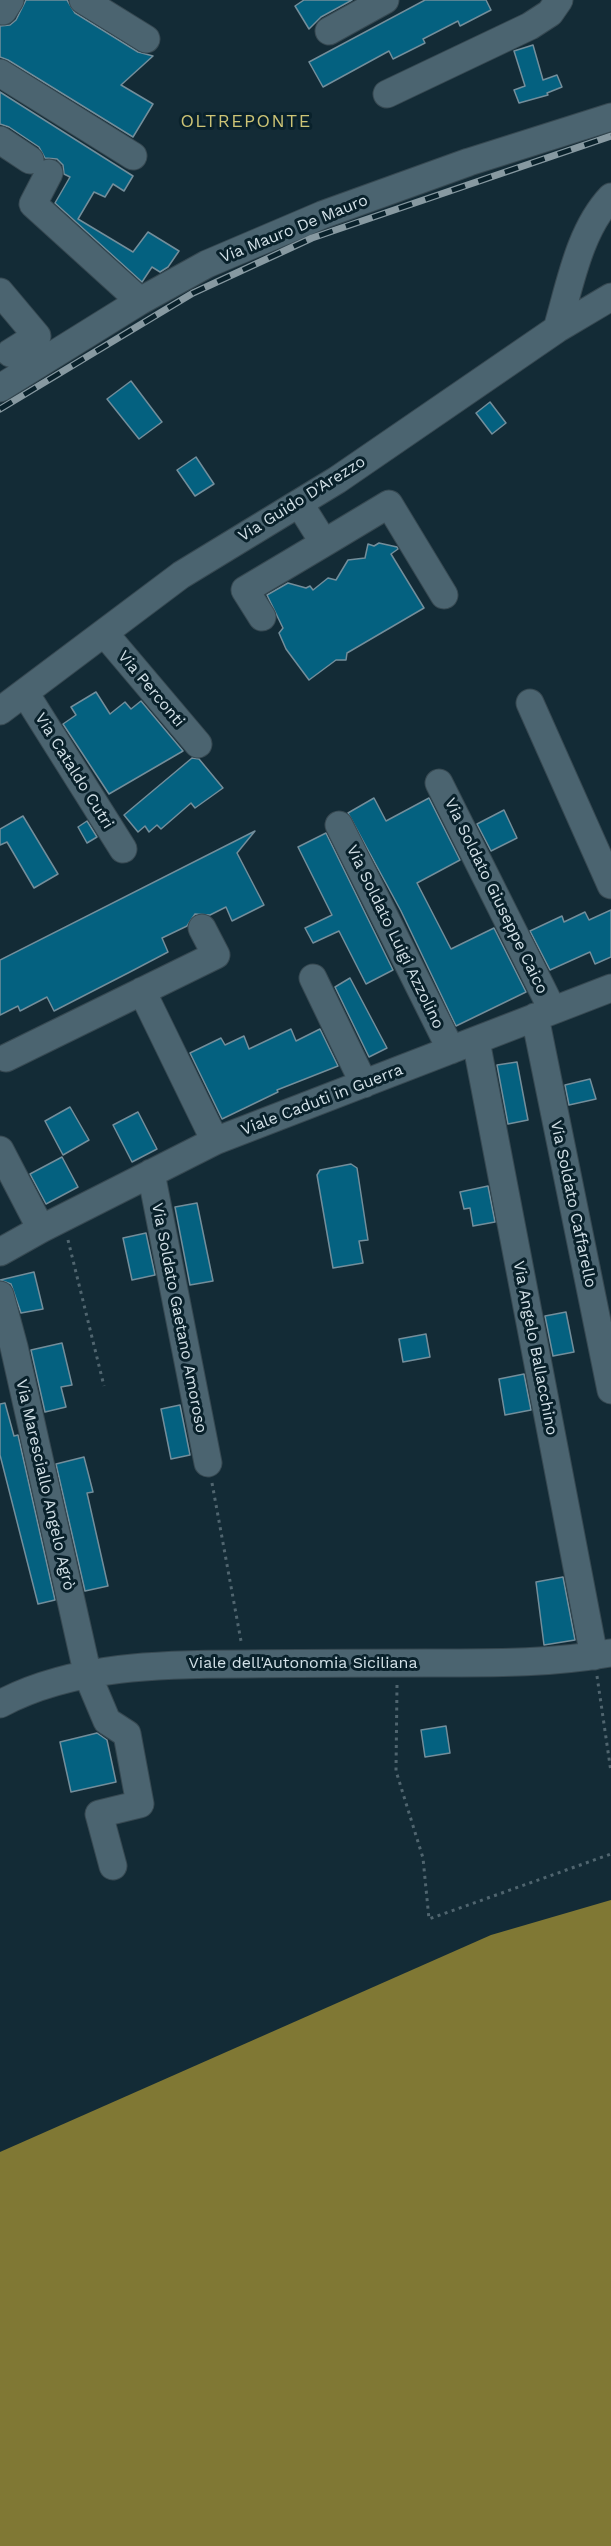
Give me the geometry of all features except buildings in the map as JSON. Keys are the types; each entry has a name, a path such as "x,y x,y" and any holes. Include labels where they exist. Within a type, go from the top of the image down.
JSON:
{"street":[{"path":"83,0 146,39"},
{"path":"329,31 385,0"},
{"path":"387,94 530,26 549,14 559,0"},
{"path":"0,73 133,156"},
{"name":"Via Mauro De Mauro","path":"0,388 11,362 140,301 207,264 322,215 469,162 611,117"},
{"path":"0,140 39,166 33,204 140,301"},
{"path":"557,329 580,253 593,222 611,197"},
{"path":"0,292 37,336 11,362"},
{"name":"Via Guido D'Arezzo","path":"0,711 181,575 299,503 557,329 611,297"},
{"path":"299,503 324,543"},
{"path":"262,617 245,590 389,504 444,595"},
{"name":"Via Perconti","path":"105,634 198,744"},
{"name":"Via Cataldo Cutri","path":"25,693 123,849"},
{"path":"530,703 611,885"},
{"name":"Via Soldato Giuseppe Caico","path":"440,783 543,1013"},
{"name":"Via Soldato Luigi Azzolino","path":"339,825 463,1045"},
{"path":"6,1058 146,999 216,955 202,928"},
{"path":"313,978 364,1084"},
{"name":"Viale Caduti in Guerra","path":"0,1252 51,1223 215,1141 611,988"},
{"path":"146,999 215,1141"},
{"name":"Via Soldato Caffarello","path":"543,1013 611,1390"},
{"name":"Via Angelo Ballacchino","path":"463,1045 602,1654"},
{"path":"0,1150 51,1223"},
{"name":"Via Soldato Gaetano Amoroso","path":"151,1173 208,1463"},
{"name":"Via Maresciallo Angelo Agrò","path":"0,1295 14,1347 88,1676 107,1721 127,1734 140,1804 99,1814 113,1866"},
{"name":"Viale dell'Autonomia Siciliana","path":"0,1704 15,1696 88,1676 171,1664 537,1663 602,1654"}],"path":[{"path":"51,1223 104,1386"},
{"path":"208,1463 245,1664"},
{"path":"602,1654 611,1772"},
{"path":"397,1663 396,1771 423,1858 429,1919 611,1854"}],"shaded area":[{"path":"611,1900 611,2546 0,2546 0,2152 491,1935"}],"railway":[{"path":"0,409 193,293 312,238 611,136"}],"district":[{"name":"OLTREPONTE","path":"246,122"}]}
